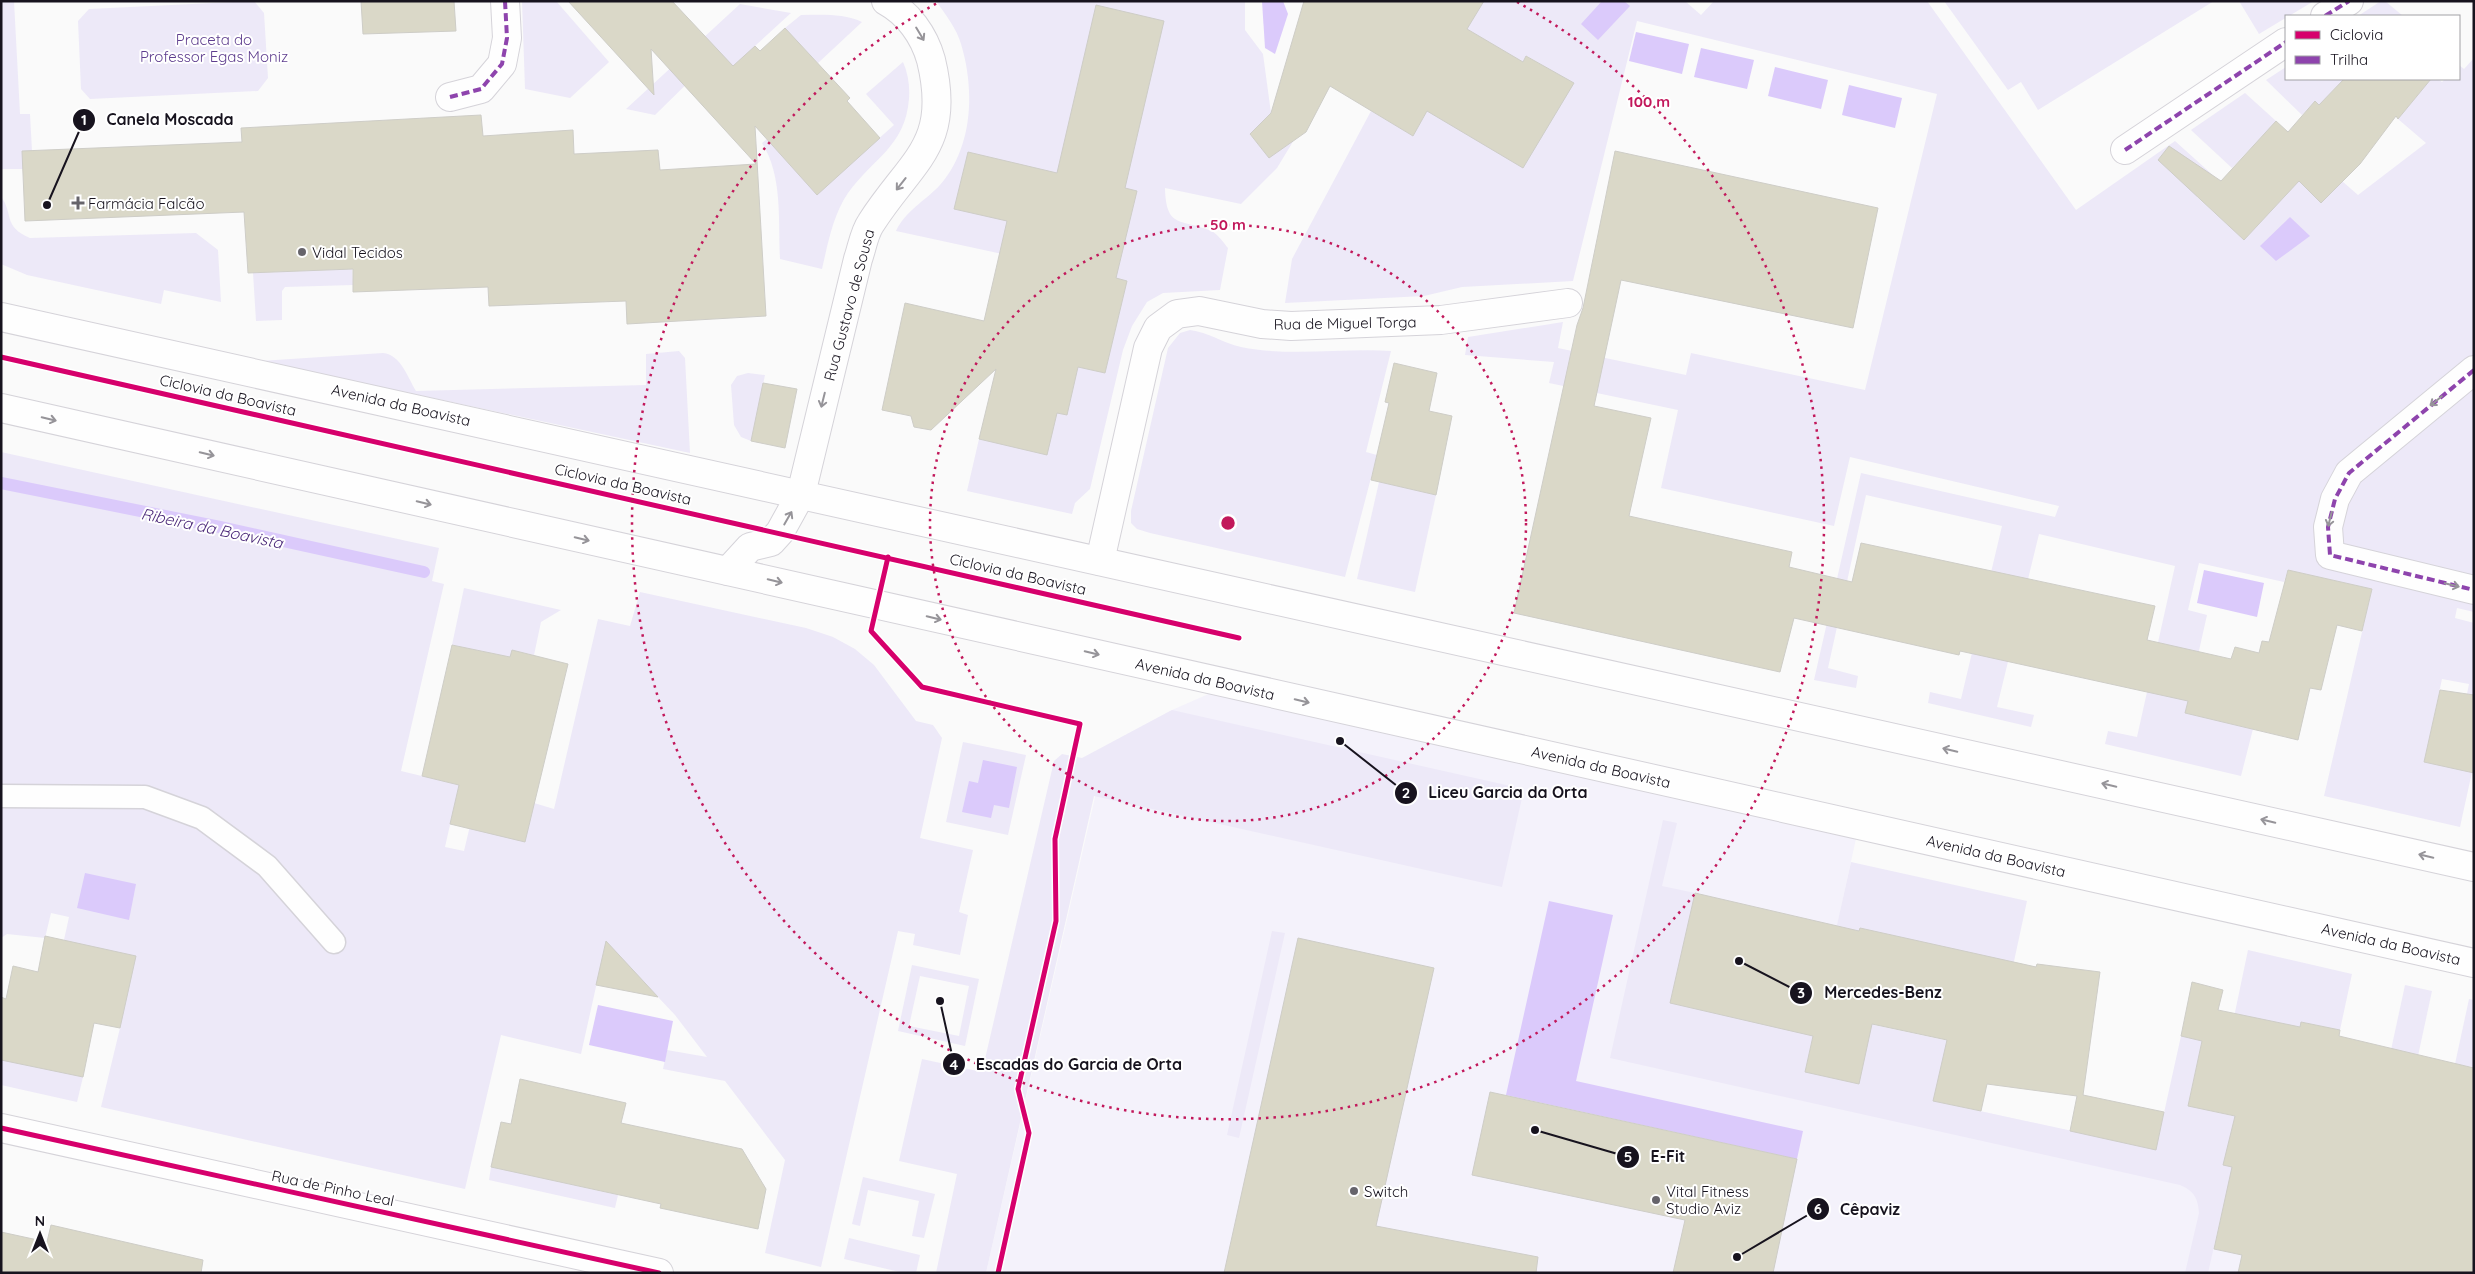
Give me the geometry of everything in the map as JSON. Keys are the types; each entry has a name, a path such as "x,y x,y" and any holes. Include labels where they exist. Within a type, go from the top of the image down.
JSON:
{"main road":[{"path":"450,97 481,89 502,64 506,38 505,1"},
{"name":"Rua Gustavo de Sousa","path":"801,494 858,260 870,225 918,162 933,134 938,107 935,76 928,48 913,23 898,7 886,1"},
{"path":"2327,15 2349,1"},
{"path":"2125,150 2285,43"},
{"name":"Rua de Miguel Torga","path":"1100,561 1148,348 1158,328 1177,314 1199,311 1262,324 1291,326 1425,322 1568,303"},
{"name":"Avenida da Boavista","path":"1,317 2474,867"},
{"path":"2474,370 2349,473 2335,499 2328,527 2330,555 2474,590"},
{"name":"Avenida da Boavista","path":"1,408 2474,963"},
{"path":"728,570 750,547 771,542 801,494"},
{"name":"Rua de Pinho Leal","path":"1,1128 659,1273"}],"lane":[{"path":"1,796 146,797 202,818 267,866 334,942"}],"shaded area":[{"path":"1262,1 1283,1 1288,14 1275,54 1265,48"},
{"path":"1602,1 1624,1 1630,6 1598,40 1581,24"},
{"path":"1636,32 1689,44 1682,74 1629,61"},
{"path":"1701,48 1754,60 1747,89 1694,77"},
{"path":"1775,67 1828,80 1821,109 1768,96"},
{"path":"1849,85 1902,98 1895,128 1842,115"},
{"path":"2290,217 2310,236 2276,261 2260,246"},
{"path":"2204,570 2264,583 2257,617 2197,603"},
{"path":"1229,685 1859,825 1805,1072 2156,1150 2474,1273 986,1273 1107,745 1172,710"},
{"path":"983,760 1017,767 1009,808 994,805 991,818 962,812 969,781 978,783"},
{"path":"85,873 136,884 129,920 77,908"},
{"path":"1549,901 1613,915 1576,1081 1803,1131 1797,1159 1506,1095"},
{"path":"598,1005 673,1021 665,1062 589,1045"}],"green space":[{"path":"1,1 14,1 20,114 30,114 32,151 23,169 1,169"},
{"name":"Praceta do Professor Egas Moniz","path":"254,1 264,13 268,78 258,91 90,99 81,89 78,21 89,9"},
{"path":"522,1 556,1 609,62 570,98 525,89"},
{"path":"936,1 1245,1 1245,30 1263,54 1271,113 1250,135 1269,157 1294,140 1277,168 1241,204 1165,188 1166,201 1172,217 1184,223 1213,232 1228,248 1220,290 1163,293 1147,302 1132,326 1123,350 1090,489 1075,503 1072,514 967,491 979,439 1057,413 1066,415 1078,367 1105,373 1127,281 896,231 905,218 940,185 951,170 965,136 969,99 965,62 961,44 954,27"},
{"path":"1484,1 1685,1 1701,15 1714,1 1927,1 2076,210 2175,141 2215,177 2197,197 2244,240 2299,181 2321,203 2342,181 2358,195 2426,143 2398,119 2430,80 2439,80 2442,82 2444,80 2460,80 2460,66 2464,69 2474,58 2474,612 2457,608 2455,618 2474,623 2474,695 2467,694 2469,684 2442,679 2424,762 2472,772 2460,827 2324,796 2372,589 2288,570 2284,582 2199,563 2188,610 2207,615 2185,713 2253,729 2241,776 2105,744 2108,731 2137,737 2175,566 2039,534 1997,707 2034,715 2031,727 1928,703 1930,692 1961,699 2002,526 1866,495 1828,668 1858,676 1856,688 1814,680 1861,473 2055,517 2059,506 1850,457 1834,526 1661,488 1678,410 1549,383 1554,362 1465,355 1468,337 1563,322 1558,348 1686,375 1691,353 1865,390 1937,94 1637,21 1573,281 1462,287 1424,296 1285,303 1292,259 1371,111 1413,136 1432,103 1574,84 1527,56 1523,62 1467,29"},
{"path":"1944,1 2214,1 2038,110 2021,82 2008,90"},
{"path":"2239,1 2314,1 2291,15 2285,15 2285,18 2259,34"},
{"path":"2381,1 2385,1 2402,15 2360,15"},
{"path":"740,4 791,13 721,77 708,63 655,115 626,109"},
{"path":"801,15 840,16 862,22 818,63 785,28"},
{"path":"903,62 909,84 909,99 901,129 895,141 848,193 838,210 822,269 780,259 776,184 769,156 762,143 767,139 817,194 894,125 866,94"},
{"path":"2285,68 2285,80 2343,80 2319,105 2315,101 2302,115 2266,80"},
{"path":"2245,93 2276,121 2232,168 2191,130"},
{"path":"1,197 15,229 30,238 196,233 218,250 221,302 164,290 161,304 27,275 1,264"},
{"path":"352,269 353,285 285,287 282,291 282,320 256,321 253,273"},
{"path":"1190,330 1241,347 1260,350 1297,352 1391,351 1366,452 1377,455 1345,577 1150,533 1137,529 1131,523 1131,511 1168,348 1180,333"},
{"path":"679,351 685,358 690,453 260,361 383,353 399,362 416,391 646,385 646,354"},
{"path":"748,373 765,375 751,441 741,437 734,425 731,385 737,376"},
{"path":"1,452 439,548 432,581 444,584 401,771 459,785 445,847 464,851 487,754 534,803 554,809 598,619 630,626 640,592 806,628 833,637 855,649 874,665 916,721 933,725 942,738 920,838 973,850 959,912 968,915 960,955 913,945 915,934 898,931 821,1267 765,1253 785,1160 725,1081 663,1069 667,1050 707,1057 675,1015 606,942 581,1054 501,1035 465,1189 101,1107 120,1028 55,981 69,917 51,913 45,938 7,934 1,938"},
{"path":"1379,482 1436,495 1415,592 1357,579"},
{"path":"464,588 561,610 541,622 534,655 512,650 510,657 452,645"},
{"path":"1172,710 1524,789 1502,887 1094,796 986,1273 936,1273 957,1174 899,1161 922,1059 982,1072 1054,761 1062,754 1082,758"},
{"path":"963,742 1026,755 1008,835 946,822"},
{"path":"1663,820 1677,823 1662,886 1695,893 1670,1003 1783,1029 1814,1030 1805,1072 1859,1084 1860,1022 1963,1044 1927,944 1860,928 1846,991 1820,1001 1851,862 2027,901 1988,1082 1933,1101 2156,1149 2181,1036 2202,1041 2190,1096 2212,1101 2210,1111 2252,1120 2220,1220 2208,1273 2185,1273 2199,1213 2198,1203 2194,1196 2189,1190 2180,1185 1610,1058"},
{"path":"1272,931 1285,933 1239,1138 1227,1135"},
{"path":"2248,950 2352,974 2340,1030 2302,1022 2300,1027 2234,1017"},
{"path":"912,965 979,979 965,1046 898,1031","holes":["920,976 969,986 959,1036 909,1026"]},
{"path":"2405,985 2432,991 2418,1056 2391,1050"},
{"path":"2469,999 2474,1000 2474,1067 2455,1064"},
{"path":"1,1059 83,1077 77,1102 1,1085"},
{"path":"491,1167 618,1195 615,1208 489,1180"},
{"path":"863,1177 935,1194 924,1238 912,1236 919,1201 868,1190 860,1226 852,1224"},
{"path":"849,1238 920,1255 916,1273 904,1273 844,1259"}],"building":[{"path":"361,1 454,1 456,31 363,34"},
{"path":"568,1 672,1 733,66 755,46 760,51 785,28 850,98 847,101 880,138 817,195 755,126 766,316 627,324 626,301 489,306 488,287 353,292 353,269 248,273 244,212 25,221 22,151 242,142 241,128 481,115 483,136 573,130 574,154 658,150 660,170 756,164 651,49 654,95"},
{"path":"1304,1 1484,1 1467,29 1523,62 1526,56 1574,83 1523,168 1427,111 1413,136 1330,86 1306,132 1269,158 1250,134 1271,113"},
{"path":"1096,5 1164,21 1125,188 1137,191 1116,278 1127,281 1105,373 1078,367 1067,415 1057,413 1047,455 979,439 996,369 931,430 914,427 911,416 882,410 905,303 984,321 1007,221 954,209 968,152 1057,173"},
{"path":"2343,80 2430,80 2398,119 2396,116 2360,164 2321,203 2299,181 2244,240 2158,160 2169,146 2221,181 2276,121 2288,132 2315,101 2319,105"},
{"path":"1615,151 1878,208 1853,328 1621,280 1594,406 1651,418 1629,516 1792,552 1789,567 1852,582 1861,543 2155,606 2147,640 2231,659 2235,647 2259,653 2262,641 2269,642 2288,570 2372,589 2362,631 2337,625 2321,690 2310,688 2298,740 2185,713 2188,701 1960,651 1959,655 1794,618 1780,672 1514,613 1577,325 1583,308"},
{"path":"1394,363 1437,373 1429,411 1452,416 1436,495 1371,480 1389,403 1385,402"},
{"path":"763,383 797,389 785,448 751,441"},
{"path":"452,645 510,657 512,650 568,664 525,842 450,824 459,785 422,776"},
{"path":"2440,690 2474,695 2474,773 2424,762"},
{"path":"1695,893 1859,931 1860,928 2036,967 2037,964 2100,972 2083,1095 2164,1112 2156,1150 2070,1131 2077,1096 1987,1084 1981,1111 1933,1101 1947,1040 1872,1024 1859,1084 1805,1072 1813,1036 1670,1003"},
{"path":"45,936 136,956 120,1028 94,1023 83,1077 1,1060 1,997 6,999 13,966 38,972"},
{"path":"1298,938 1434,968 1376,1226 1538,1257 1536,1273 1224,1273"},
{"path":"606,941 658,997 596,985"},
{"path":"2192,982 2223,990 2218,1010 2300,1027 2301,1022 2340,1030 2339,1036 2474,1068 2474,1273 2238,1273 2242,1255 2214,1249 2232,1167 2223,1165 2235,1116 2188,1106 2202,1041 2181,1036"},
{"path":"520,1079 626,1103 621,1123 742,1149 766,1189 758,1229 660,1208 661,1204 491,1167 501,1122 511,1124"},
{"path":"1490,1092 1797,1159 1773,1273 1673,1273 1685,1220 1472,1175"},
{"path":"51,1225 203,1260 201,1273 1,1273 1,1232 47,1242"}],"waterway":[{"name":"Ribeira da Boavista","path":"1,483 220,527 424,572"}],"marked path":[{"path":"450,97 481,89 502,64 507,38 505,1"},
{"path":"2327,15 2349,1"},
{"path":"2125,150 2285,43"},
{"path":"2474,370 2349,473 2335,499 2328,527 2330,555 2474,590"}],"cycle path":[{"name":"Ciclovia da Boavista","path":"1,357 1239,638"},
{"path":"888,557 871,631 922,687 1080,724 1055,839 1056,921 1018,1089 1029,1133 998,1273"},
{"path":"1,1128 659,1273"}],"place":[{"name":"Farmácia Falcão","path":"78,203"},
{"name":"Canela Moscada","path":"47,205"},
{"name":"Vidal Tecidos","path":"302,252"},
{"name":"Liceu Garcia da Orta","path":"1340,741"},
{"name":"Mercedes-Benz","path":"1739,961"},
{"name":"Escadas do Garcia de Orta","path":"940,1001"},
{"name":"E-Fit","path":"1535,1130"},
{"name":"Switch","path":"1354,1191"},
{"name":"Vital Fitness Studio Aviz","path":"1656,1200"},
{"name":"Cêpaviz","path":"1737,1257"}]}
